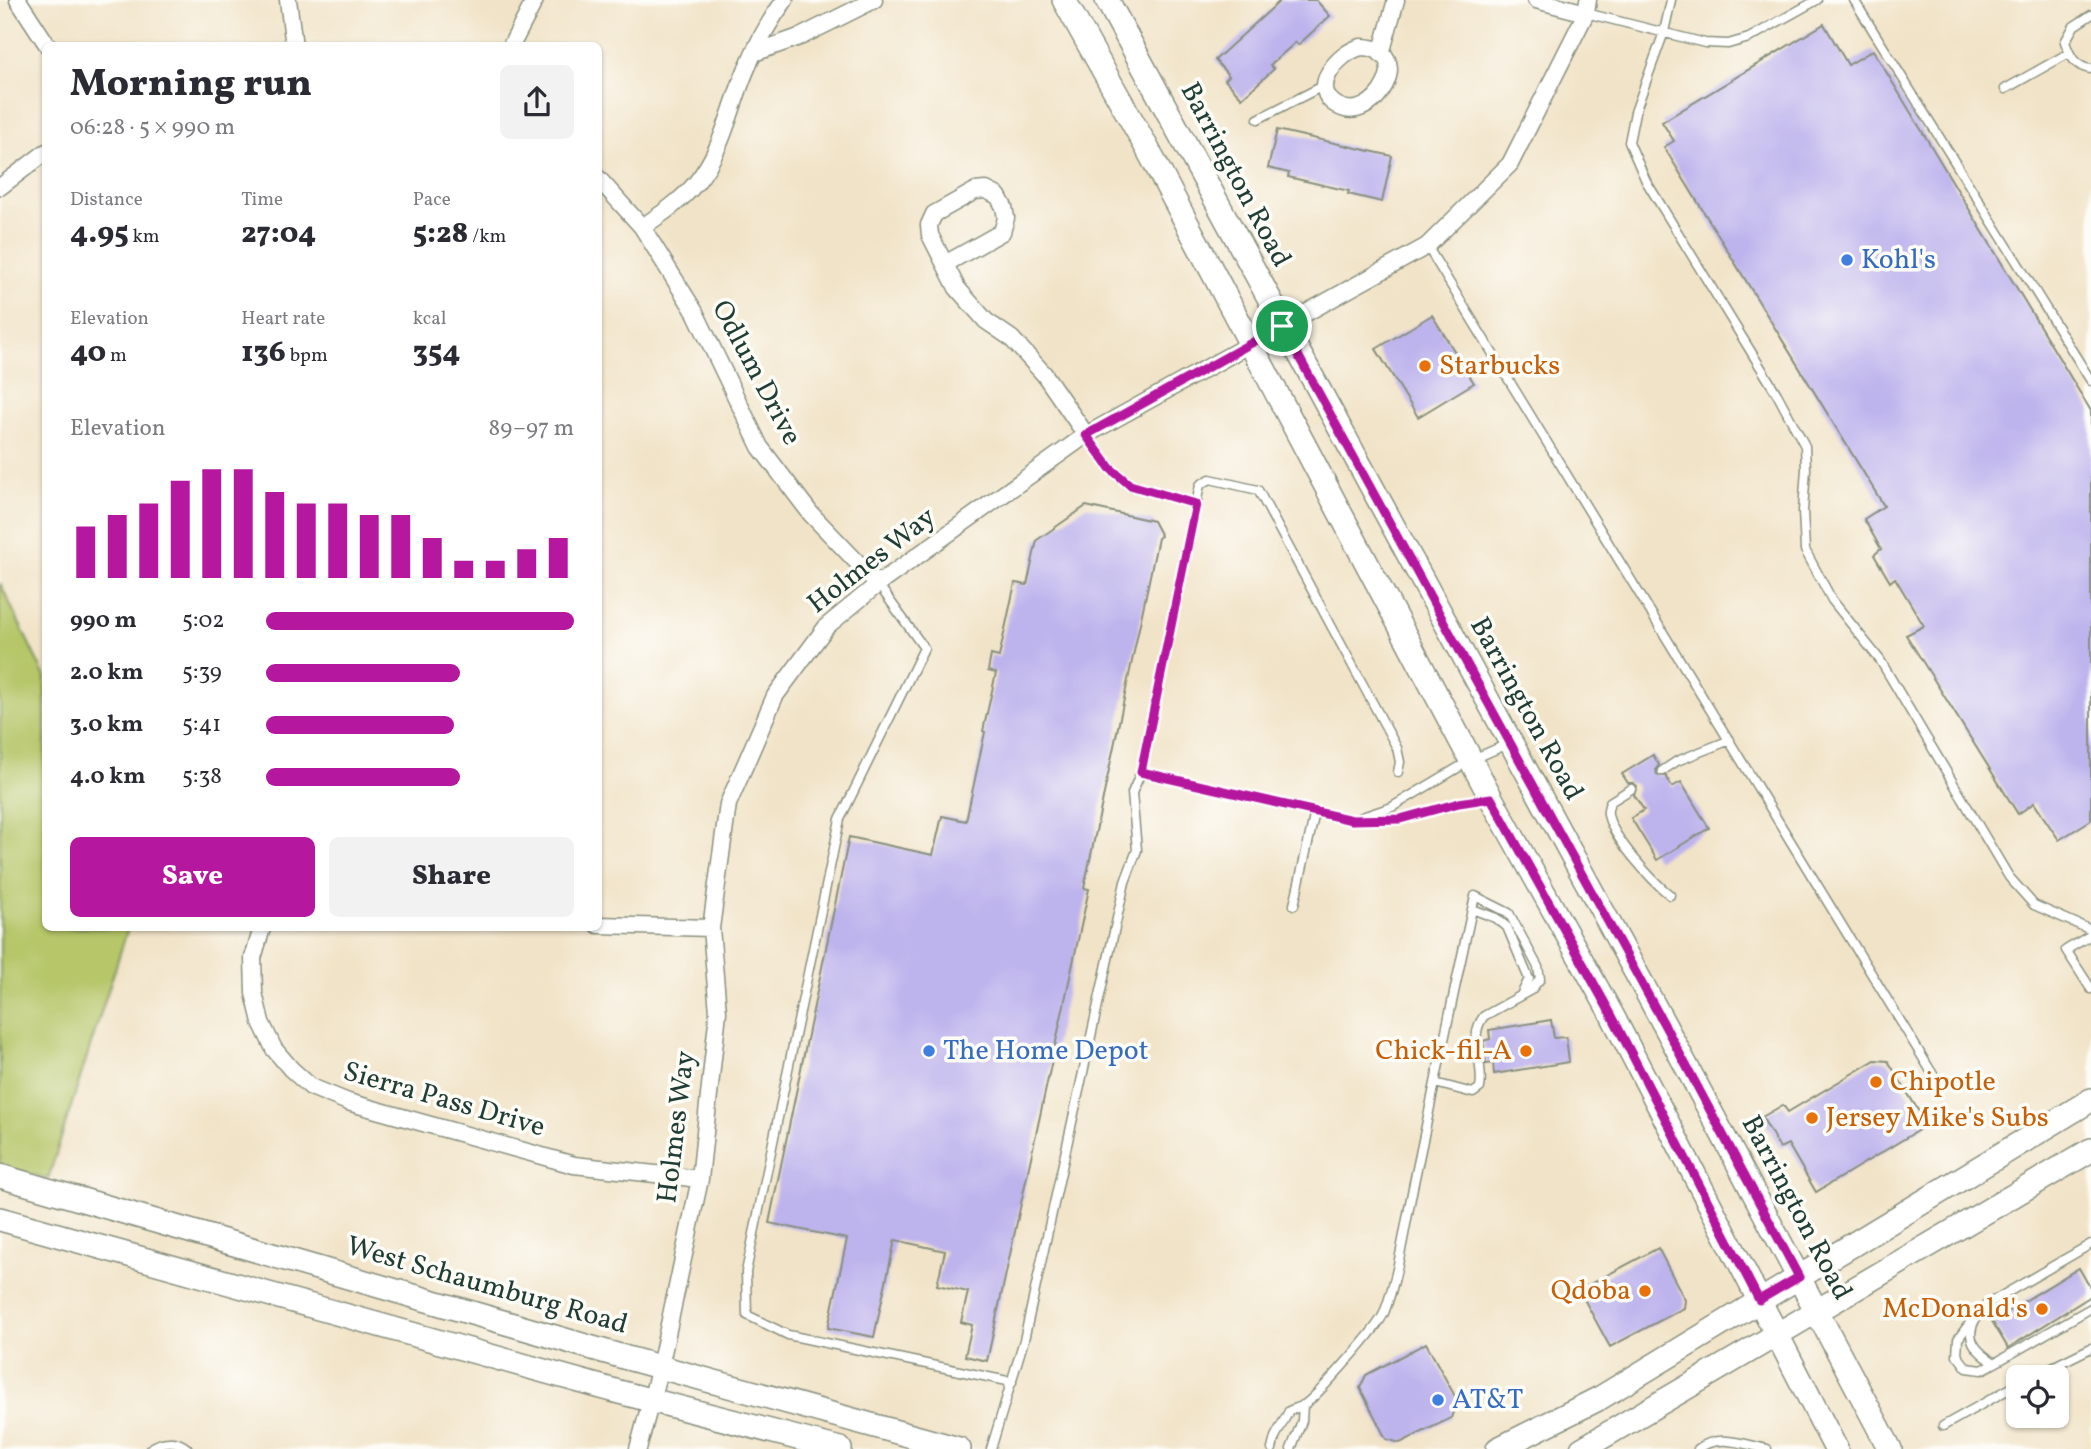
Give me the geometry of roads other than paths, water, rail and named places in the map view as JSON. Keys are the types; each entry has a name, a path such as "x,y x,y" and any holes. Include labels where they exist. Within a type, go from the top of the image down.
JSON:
{"main road":[{"path":"1064,0 1147,148 1491,798 1612,1016 1836,1449"},
{"name":"Barrington Road","path":"1107,0 1890,1449"},
{"path":"1498,1449 1600,1398 2091,1100"},
{"path":"1582,1449 2091,1150"},
{"name":"West Schaumburg Road","path":"0,1176 660,1367 959,1449"},
{"path":"0,1219 619,1392 840,1449"}],"street":[{"path":"18,0 45,42"},
{"path":"288,0 293,42"},
{"path":"513,42 535,0"},
{"path":"642,226 673,206 696,183 712,158 754,53 772,17 785,0"},
{"path":"754,53 802,36 874,0"},
{"path":"1381,54 1396,0"},
{"path":"1536,0 1587,6"},
{"name":"Holmes Way","path":"638,1449 660,1367 700,1179 718,1012 711,928 728,804 775,696 827,626 878,584 1086,435 1427,246 1510,164 1587,6"},
{"path":"1370,47 1388,63 1388,80 1385,87 1366,105 1350,110 1342,108 1329,99 1325,85 1328,74 1353,49 1370,47"},
{"path":"0,187 42,155"},
{"name":"Odlum Drive","path":"602,182 642,226 695,312 760,447 811,514 878,584"},
{"path":"944,264 1002,232 1006,224 1006,212 998,196 986,190 975,191 934,214 930,218 930,235 944,264 957,288 986,321 1011,338 1044,374 1086,435"},
{"path":"602,925 711,928"},
{"name":"Sierra Pass Drive","path":"261,931 253,958 254,993 261,1022 274,1049 311,1087 348,1102 574,1165 700,1179"}],"lane":[{"path":"1671,0 1664,32 1635,112 1629,142 1646,181 1777,394 1805,446 1805,550 1832,600 1880,660 2009,877 2034,905 2091,933 2066,950 2091,989"},
{"path":"1587,6 1664,32 1705,43 1728,44 1749,38 1817,0"},
{"path":"1854,0 2091,381"},
{"path":"2091,15 2074,26 2065,42 2069,53 2081,68 2091,69"},
{"path":"2005,89 2069,53"},
{"path":"1258,119 1325,85"},
{"path":"1427,246 1940,1086"},
{"path":"1086,435 1110,468 1130,485 1196,504"},
{"path":"991,1449 1027,1328 1125,881 1137,850 1132,793 1141,772 1200,485 1210,479 1258,490 1396,748 1400,762 1398,772"},
{"path":"878,584 924,648 840,819 746,1272 747,1315 788,1335 1012,1382"},
{"path":"1662,771 1677,761 1730,740"},
{"path":"1352,820 1392,807 1471,760 1510,743"},
{"path":"1141,772 1352,820 1400,819 1459,803 1491,798"},
{"path":"1631,789 1610,802 1608,814 1615,830 1640,867 1670,895"},
{"path":"1294,905 1315,812"},
{"path":"1272,1449 1275,1437 1289,1411 1303,1405 1330,1379 1383,1316 1391,1293 1435,1083 1475,896 1509,913 1538,967 1540,979 1531,990 1484,1016 1478,1023 1475,1032 1482,1077 1480,1088 1473,1093 1435,1083"},
{"path":"1472,909 1496,918 1507,927 1529,979 1519,996"},
{"path":"2091,1244 1986,1305 1958,1339 1957,1355 1967,1368 1982,1370 2091,1308"},
{"path":"1972,1320 1971,1340 1979,1354 1995,1363"},
{"path":"2056,1365 2091,1348"},
{"path":"1943,1426 2006,1391"},
{"path":"1291,1449 1302,1422 1303,1405"},
{"path":"1698,1449 1713,1441 1726,1440 1766,1449"},
{"path":"150,1449 165,1441 182,1444 188,1449"}],"place":[{"name":"Kohl's","path":"1847,260"},
{"name":"Starbucks","path":"1425,366"},
{"name":"The Home Depot","path":"929,1051"},
{"name":"Chick-fil-A","path":"1526,1051"},
{"name":"Chipotle","path":"1876,1082"},
{"name":"Jersey Mike's Subs","path":"1812,1118"},
{"name":"Qdoba","path":"1645,1291"},
{"name":"McDonald's","path":"2042,1309"},
{"name":"AT&T","path":"1438,1400"}]}
